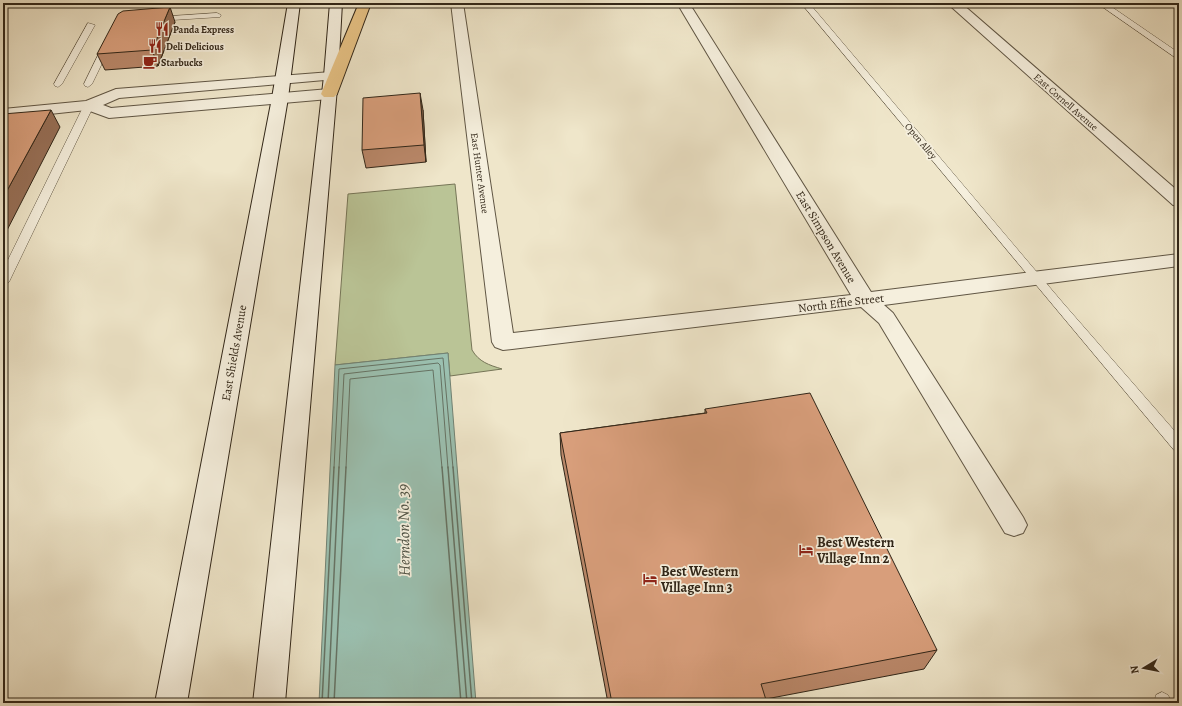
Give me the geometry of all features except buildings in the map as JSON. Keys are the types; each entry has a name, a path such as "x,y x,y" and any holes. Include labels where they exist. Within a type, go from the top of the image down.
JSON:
{"highway":[{"path":"330,85 365,3"}],"street":[{"name":"East Shields Avenue","path":"171,703 281,89 294,3"},
{"path":"269,703 330,85 336,3"},
{"name":"East Hunter Avenue","path":"457,3 504,342"},
{"name":"East Simpson Avenue","path":"683,3 865,300 886,318 1014,525"},
{"name":"East Cornell Avenue","path":"953,3 1179,201"},
{"path":"3,114 89,105 109,113 281,89 330,85"},
{"name":"North Effie Street","path":"504,342 865,300 1179,260"}],"lane":[{"name":"Open Alley","path":"805,3 1059,306 1179,446"},
{"path":"1101,3 1179,57"},
{"path":"150,20 217,14"},
{"path":"58,84 91,25"},
{"path":"88,84 112,36"},
{"path":"3,282 89,105"}],"shaded area":[{"path":"455,184 472,350 481,360 502,369 450,376 448,353 335,365 348,194"}],"water":[{"name":"Herndon No. 39","path":"448,353 476,703 319,703 335,365"}],"place":[{"name":"Panda Express","path":"162,29"},
{"name":"Deli Delicious","path":"155,46"},
{"name":"Starbucks","path":"150,62"},
{"name":"Best Western Village Inn 2","path":"806,550"},
{"name":"Best Western Village Inn 3","path":"650,579"}]}
